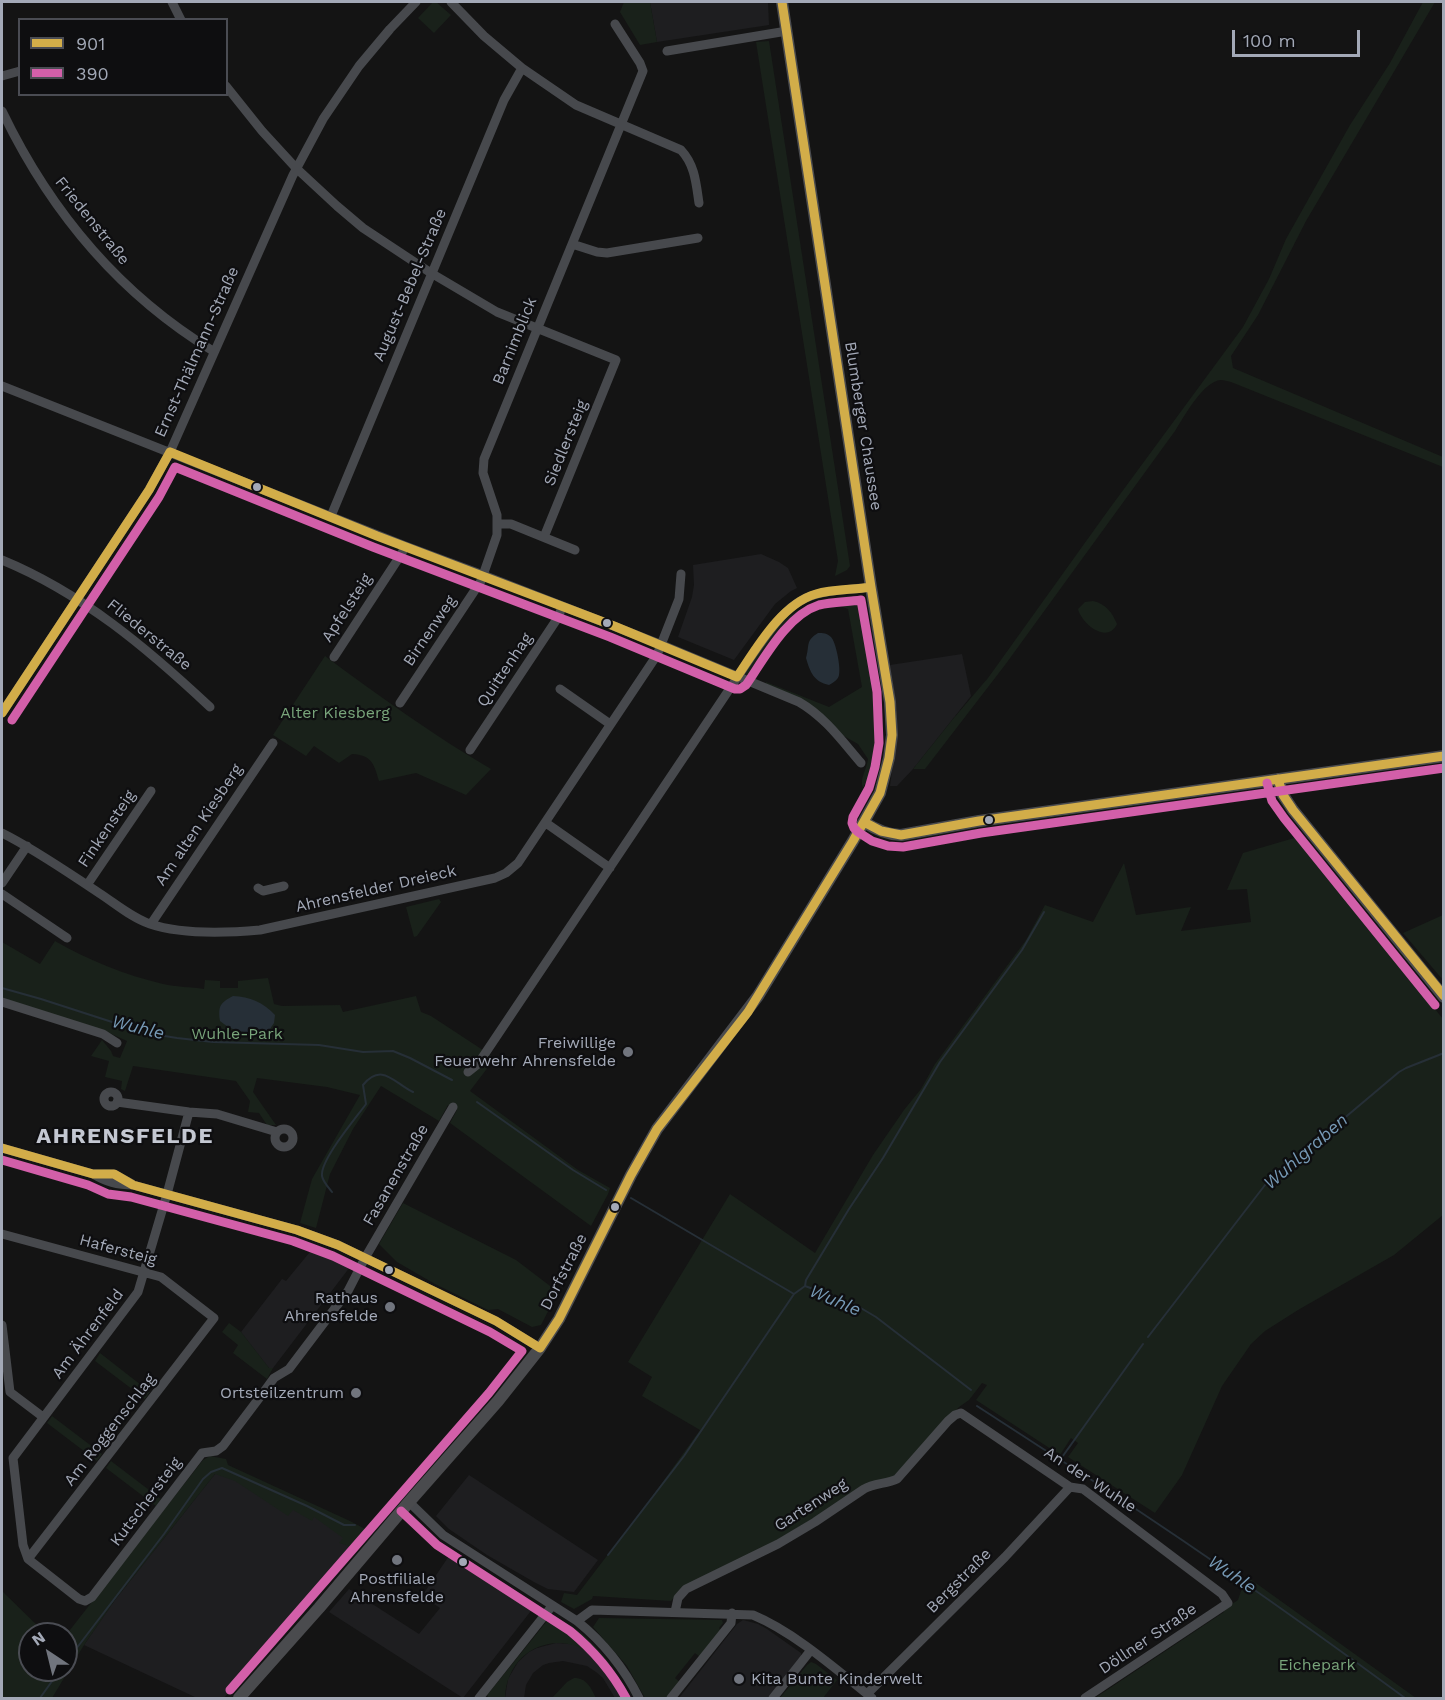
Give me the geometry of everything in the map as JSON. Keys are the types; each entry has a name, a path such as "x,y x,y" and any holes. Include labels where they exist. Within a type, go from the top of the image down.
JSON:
{"main road":[{"name":"Blumberger Chaussee","path":"782,2 890,702 892,735 889,758 880,793 864,822"},
{"path":"864,822 877,830 892,835 901,835 979,821 1443,756"},
{"path":"1278,779 1283,795 1293,810 1443,997"},
{"name":"Dorfstraße","path":"239,1698 498,1401 540,1348 559,1319 631,1175 657,1130 753,1004 864,822"}],"street":[{"path":"172,2 178,18"},
{"name":"Ernst-Thälmann-Straße","path":"2,713 149,490 170,452 296,168 323,119 347,82 390,29 416,2"},
{"path":"451,2 484,36 522,68 576,105 681,150 689,158 693,168 699,202"},
{"name":"Barnimblick","path":"483,575 497,535 496,515 483,473 484,459 643,71 615,24"},
{"path":"668,51 787,31"},
{"name":"August-Bebel-Straße","path":"331,516 504,100 522,68"},
{"path":"2,76 18,72"},
{"path":"228,88 296,168 363,228 431,273 497,312 537,328"},
{"name":"Friedenstraße","path":"2,111 34,174 102,262 157,313 213,351"},
{"path":"572,244 607,253 698,238"},
{"name":"Siedlersteig","path":"537,328 616,360 544,537"},
{"path":"2,386 662,645 799,702 814,711 827,723 861,763"},
{"path":"496,524 511,524 575,550"},
{"name":"Apfelsteig","path":"334,657 405,546"},
{"name":"Fliederstraße","path":"2,560 44,579 78,599 157,657 210,707"},
{"name":"Ahrensfelder Dreieck","path":"2,833 27,846 139,919 180,930 229,932 260,930 495,878 514,868 657,655 679,598 681,574"},
{"name":"Birnenweg","path":"400,703 483,575"},
{"path":"468,1072 478,1064 751,657 781,617 794,604 815,594 871,587"},
{"name":"Quittenhag","path":"470,750 559,616 562,606"},
{"path":"560,689 610,724"},
{"name":"Am alten Kiesberg","path":"151,924 273,743"},
{"name":"Finkensteig","path":"87,885 151,790"},
{"path":"546,823 610,868"},
{"path":"2,883 27,846"},
{"path":"258,888 263,891 284,886"},
{"path":"2,894 67,938"},
{"path":"2,1002 103,1034 117,1043"},
{"path":"117,1102 221,1115 277,1132"},
{"name":"Fasanenstraße","path":"365,1258 453,1107"},
{"name":"Am Ährenfeld","path":"28,1559 23,1545 14,1458 138,1292 189,1112"},
{"path":"2,1148 93,1174 117,1185 133,1185 167,1194 297,1230 339,1245 496,1321 540,1348"},
{"name":"Hafersteig","path":"2,1234 161,1277 214,1317"},
{"name":"Kutschersteig","path":"28,1559 79,1599 85,1601 93,1597 202,1453 216,1451 224,1446 274,1378 289,1369 348,1291 365,1258"},
{"name":"Am Roggenschlag","path":"28,1559 214,1317"},
{"path":"2,1325 10,1392 44,1417"},
{"name":"An der Wuhle","path":"957,1414 965,1414 1070,1487 1083,1489 1222,1594 1228,1604"},
{"name":"Gartenweg","path":"675,1612 678,1598 686,1589 778,1544 872,1484 897,1479 948,1421 957,1414"},
{"name":"Bergstraße","path":"870,1696 1070,1487"},
{"path":"409,1502 443,1535 577,1621 605,1647 639,1698"},
{"path":"479,1698 550,1604"},
{"name":"Döllner Straße","path":"1085,1698 1228,1604"},
{"path":"577,1621 592,1610 753,1615 767,1621 811,1650 870,1696"},
{"path":"671,1698 731,1623 732,1613"},
{"path":"772,1698 811,1650"}],"shaded area":[{"path":"650,2 768,2 769,25 657,42"},
{"path":"761,554 788,568 797,588 775,604 734,660 678,637 692,597 693,565"},
{"path":"818,633 831,637 838,655 839,675 837,680 829,685 813,676 806,658 810,641"},
{"path":"962,654 971,696 913,769 897,786 890,786 897,711 890,665"},
{"path":"233,996 256,1001 275,1015 274,1023 268,1032 242,1032 220,1021 221,1005"},
{"path":"314,1247 353,1263 273,1368 269,1368 241,1332 282,1279 286,1281"},
{"path":"222,1468 369,1531 300,1614 224,1698 197,1698 84,1645 115,1600"},
{"path":"469,1475 598,1560 574,1592 548,1589 534,1582 487,1555 449,1529 436,1516"},
{"path":"453,1550 534,1607 463,1698 329,1612 349,1589 419,1634 440,1608 422,1596"},
{"name":"Kita Bunte Kinderwelt","path":"743,1620 767,1629 801,1653 801,1657 769,1698 679,1698 737,1624"},
{"path":"556,1643 573,1644 593,1654 606,1671 621,1698 615,1698 603,1678 587,1666 563,1661 543,1665 533,1673 526,1685 524,1698 505,1698 508,1679 518,1662 537,1648"}],"green space":[{"path":"433,2 451,15 434,33 418,18"},
{"path":"624,2 650,2 657,42 640,45 620,12"},
{"path":"1423,2 1435,2 1306,221 1258,315 1231,356 1233,368 1443,457 1443,467 1231,382 1221,380 1214,382 1207,386 1195,401 1005,665 925,769 913,769 988,678 1243,327 1269,279 1286,239 1350,125 1390,63"},
{"path":"769,41 850,566 835,576 838,561 756,42"},
{"path":"847,596 858,598 874,695 875,745 871,768 863,788 868,759 858,744 842,735 818,711 764,686 766,682 829,707 862,687 848,609 835,604 814,609 791,622 770,646 756,680 748,678 745,672 781,623 788,617 811,605"},
{"path":"1093,601 1102,604 1111,612 1117,624 1113,630 1101,632 1095,630 1080,615 1078,609 1085,602"},
{"name":"Alter Kiesberg","path":"325,656 406,715 491,769 466,795 416,773 379,781 374,765 364,756 352,754 339,763 314,746 306,756 273,735"},
{"path":"1301,836 1443,1019 1443,1215 1394,1255 1298,1310 1265,1331 1251,1344 1222,1386 1182,1475 1155,1513 1068,1457 1078,1443 1071,1438 1060,1455 976,1400 987,1385 982,1383 969,1400 959,1407 892,1478 833,1507 758,1551 679,1592 671,1601 593,1596 592,1599 574,1609 561,1602 564,1593 577,1595 700,1430 642,1396 652,1377 628,1362 730,1194 815,1253 873,1155 921,1089 935,1064 1026,940 1045,905 1093,922 1124,863 1136,915 1191,907 1181,931 1251,922 1247,889 1227,890 1243,853"},
{"path":"439,899 441,902 414,937 406,907"},
{"path":"1443,915 1443,980 1403,933"},
{"name":"Wuhle-Park","path":"55,941 107,966 168,985 204,989 205,980 220,981 220,988 238,988 238,981 268,978 274,1004 282,1006 340,1005 343,1012 416,996 421,1012 431,1016 495,1058 470,1091 578,1170 610,1188 608,1194 591,1226 450,1123 457,1110 448,1105 439,1121 381,1086 353,1129 330,1174 316,1228 300,1223 312,1179 360,1095 327,1087 257,1078 253,1092 276,1125 267,1125 259,1113 248,1112 250,1101 236,1081 133,1066 125,1091 121,1089 122,1081 105,1077 109,1061 91,1056 102,1040 113,1056 120,1058 127,1041 107,1032 2,998 2,942 40,964"},
{"path":"403,1203 516,1260 558,1292 541,1325 532,1327 498,1309 488,1310 397,1262 379,1244"},
{"path":"229,1323 241,1332 269,1368 273,1368 267,1379 233,1353 238,1345 222,1332"},
{"path":"100,1353 150,1392 145,1399 95,1361"},
{"path":"52,1416 102,1454 97,1461 47,1423"},
{"path":"210,1456 226,1459 228,1465 369,1531 355,1548 339,1543 343,1538 314,1517 312,1521 293,1510 288,1516 235,1481 215,1474 115,1600 78,1655 78,1622 76,1622 203,1460"},
{"path":"111,1461 161,1499 156,1506 106,1468"},
{"name":"Eichepark","path":"1246,1576 1416,1698 1095,1698 1224,1612 1223,1610 1238,1600"},
{"path":"2,1591 34,1622 18,1622 18,1682 62,1682 52,1698 2,1698"},
{"path":"599,1618 722,1620 723,1623 719,1628 721,1631 700,1657 695,1653 675,1678 680,1682 667,1698 645,1698 627,1666 593,1627"},
{"path":"554,1619 570,1626 585,1637 599,1650 610,1664 610,1668 606,1671 593,1656 577,1647 561,1643 545,1645 530,1651 517,1663 509,1678 505,1698 489,1698 487,1695 547,1621 549,1623"},
{"path":"811,1662 837,1680 823,1698 780,1698 807,1665"},
{"path":"574,1678 585,1682 596,1698 552,1698 567,1682"}],"waterway":[{"path":"805,1286 806,1280 940,1062 1022,950 1044,912"},
{"name":"Wuhle","path":"2,988 146,1033 177,1038 213,1042 319,1045 363,1052 393,1051 452,1080"},
{"name":"Wuhlgraben","path":"1148,1337 1265,1185 1399,1072 1444,1053"},
{"path":"332,1192 322,1176 323,1169 332,1150 366,1104 363,1085 370,1078 382,1075 388,1076 413,1092"},
{"name":"Wuhle","path":"477,1102 573,1170 606,1190"},
{"name":"Wuhle","path":"631,1198 794,1294 805,1286 854,1304 876,1317 971,1390"},
{"path":"608,1555 684,1456 794,1294"},
{"name":"Wuhlgraben","path":"1060,1460 1143,1344"},
{"name":"Wuhle","path":"977,1406 1051,1454"},
{"name":"Wuhle","path":"1056,1457 1232,1574 1405,1698"},
{"path":"78,1646 203,1479 211,1472 222,1468 344,1525 355,1525"},
{"path":"40,1698 51,1682"}],"transit line":[{"name":"901","path":"540,1348 559,1319 631,1175 657,1129 748,1012 853,841 880,793 889,758 892,735 890,702 782,2"},
{"name":"901","path":"170,452 377,536 614,626 737,677"},
{"name":"901","path":"2,713 149,490 170,452"},
{"name":"390","path":"12,720 159,497 175,467 373,547 610,637 735,689 746,685 777,639 807,610 824,604 861,600 877,692 879,743 869,788 852,823 858,832 872,841 888,846 903,847 981,833 1444,768"},
{"name":"901","path":"737,677 770,629 803,599 823,592 871,587"},
{"name":"901","path":"864,822 881,831 901,835 979,821 1444,756"},
{"name":"901","path":"1278,779 1283,795 1293,810 1444,996"},
{"name":"390","path":"1267,783 1272,801 1284,818 1435,1005"},
{"name":"901","path":"2,1148 93,1174 114,1174 133,1185 297,1230 338,1245 496,1321 540,1348"},
{"name":"390","path":"2,1160 88,1185 108,1194 131,1197 293,1241 333,1256 490,1332 522,1351 489,1393 230,1690"},
{"name":"390","path":"401,1511 437,1545 570,1631 601,1662 615,1679 626,1698"}],"place":[{"name":"Freiwillige Feuerwehr Ahrensfelde","path":"628,1052"},
{"name":"Rathaus Ahrensfelde","path":"390,1307"},
{"name":"Ortsteilzentrum","path":"356,1393"},
{"name":"Postfiliale Ahrensfelde","path":"397,1560"},
{"name":"Kita Bunte Kinderwelt","path":"739,1679"}],"district":[{"name":"AHRENSFELDE","path":"125,1137"}]}
